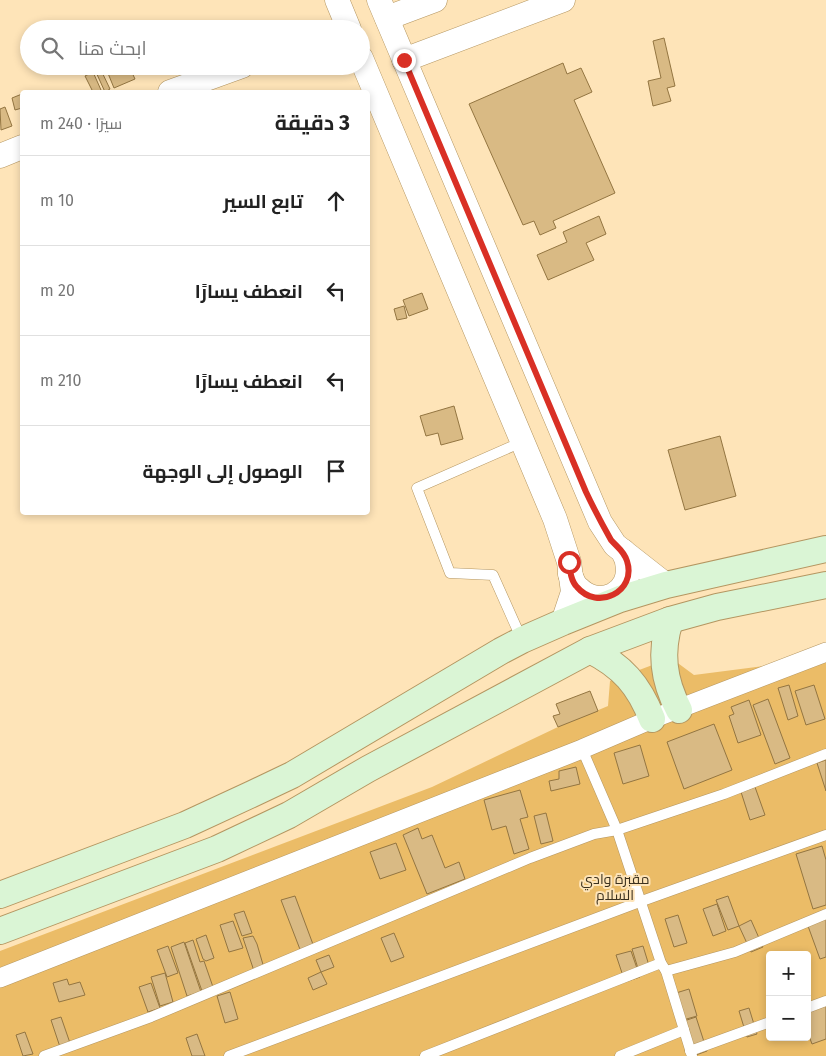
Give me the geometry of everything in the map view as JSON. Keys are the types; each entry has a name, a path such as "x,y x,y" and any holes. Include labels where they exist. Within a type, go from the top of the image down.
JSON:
{"main road":[{"path":"0,895 185,825 292,775 522,640 564,622 620,599 666,584 826,549"},
{"path":"0,931 217,849 289,815 368,769 590,650 670,620 718,607 826,585"},
{"path":"670,620 665,635 663,666 666,681 679,710"},
{"path":"590,650 617,666 629,678 642,697 652,719"},
{"path":"351,739 348,747 348,756 353,764 360,768 368,769"},
{"path":"292,775 299,776 308,784 311,790 309,804"}],"street":[{"path":"337,0 344,20"},
{"path":"434,0 383,9 600,522 615,544 666,584"},
{"path":"404,60 563,0"},
{"path":"176,90 217,75"},
{"path":"368,75 555,519 569,562 573,592 564,622"},
{"path":"0,156 20,148"},
{"path":"570,574 576,587 586,595 606,598 616,594 624,587 627,576 628,563 623,551"},
{"path":"0,978 582,749 652,719 826,652"}],"lane":[{"path":"522,442 417,488 450,573 493,574 522,640"},
{"path":"582,749 617,830 691,1053 766,1024"},
{"path":"44,1056 151,1017 530,858 594,834 617,830 724,794 826,754"},
{"path":"229,1056 826,834"},
{"path":"425,1056 664,967 735,952 826,914"},
{"path":"811,1007 826,1001"},
{"path":"620,1056 684,1030"}],"green space":[{"name":"مقبرة وادي السلام","path":"671,658 694,675 826,658 826,1056 0,1056 0,951 432,787 558,727 608,706 610,681"}],"building":[{"path":"664,38 675,86 667,88 671,101 653,106 648,81 661,78 653,41"},
{"path":"563,63 567,74 581,68 592,92 574,100 615,193 553,221 556,228 540,235 534,221 523,225 469,104"},
{"path":"94,75 101,90 92,90 85,76"},
{"path":"97,75 103,75 110,89 104,90"},
{"path":"109,75 133,75 135,79 114,88"},
{"path":"20,95 20,109 15,110 12,98"},
{"path":"5,107 12,126 1,130 0,109"},
{"path":"599,216 606,234 586,243 594,260 548,280 537,255 567,242 563,232"},
{"path":"422,293 428,309 409,316 403,300"},
{"path":"404,306 407,318 397,320 394,309"},
{"path":"454,406 463,439 441,445 438,433 426,436 420,416"},
{"path":"720,436 736,496 685,510 668,450"},
{"path":"789,685 798,716 788,720 778,688"},
{"path":"814,685 825,719 806,725 795,691"},
{"path":"590,691 598,711 558,727 553,716 560,714 556,704"},
{"path":"768,699 790,758 775,764 753,705"},
{"path":"749,700 761,735 738,743 729,716 734,714 731,707"},
{"path":"714,724 732,770 684,789 667,742"},
{"path":"640,745 649,776 623,784 614,753"},
{"path":"826,760 826,791 817,763"},
{"path":"576,767 580,784 551,791 549,781 559,779 559,771"},
{"path":"755,787 765,815 750,820 741,792"},
{"path":"520,790 528,817 520,819 529,849 514,854 506,826 492,830 484,800"},
{"path":"546,813 553,841 541,844 534,816"},
{"path":"418,828 422,839 432,835 445,868 459,862 465,879 427,894 403,835"},
{"path":"396,843 406,870 380,879 370,852"},
{"path":"822,846 826,860 826,905 813,909 796,854"},
{"path":"295,896 314,947 301,952 281,900"},
{"path":"728,896 739,926 728,930 716,900"},
{"path":"717,904 726,931 713,936 703,909"},
{"path":"244,911 252,933 242,936 234,914"},
{"path":"678,915 687,943 674,947 665,919"},
{"path":"826,919 826,957 820,959 808,926"},
{"path":"751,920 763,947 751,952 739,926"},
{"path":"233,921 243,948 229,952 220,925"},
{"path":"394,933 404,957 391,962 381,938"},
{"path":"206,935 214,958 206,961 203,959 196,939"},
{"path":"253,936 264,968 254,971 243,938"},
{"path":"193,940 200,962 204,961 213,987 202,991 185,943"},
{"path":"184,942 201,992 187,996 171,947"},
{"path":"168,946 178,973 167,977 157,950"},
{"path":"643,946 651,972 640,975 632,949"},
{"path":"631,951 640,977 625,982 616,955"},
{"path":"329,955 334,967 321,972 316,960"},
{"path":"321,972 327,984 313,990 308,978"},
{"path":"165,973 173,1002 160,1006 151,977"},
{"path":"67,979 69,985 80,982 85,995 59,1002 53,983"},
{"path":"151,983 160,1008 148,1012 139,987"},
{"path":"689,989 697,1016 683,1020 676,993"},
{"path":"230,992 238,1019 225,1023 217,996"},
{"path":"826,1006 826,1039 812,1044 811,1041 811,1011"},
{"path":"749,1008 757,1034 747,1037 739,1011"},
{"path":"61,1017 70,1043 60,1047 51,1020"},
{"path":"696,1017 707,1051 696,1055 684,1021"},
{"path":"25,1032 33,1054 23,1056 16,1035"},
{"path":"197,1034 205,1056 192,1056 186,1038"}],"route":[{"path":"404,60 586,492 600,522 615,544 623,551 628,563 624,587 616,594 606,598 586,595 576,587 570,574 569,562"}]}
